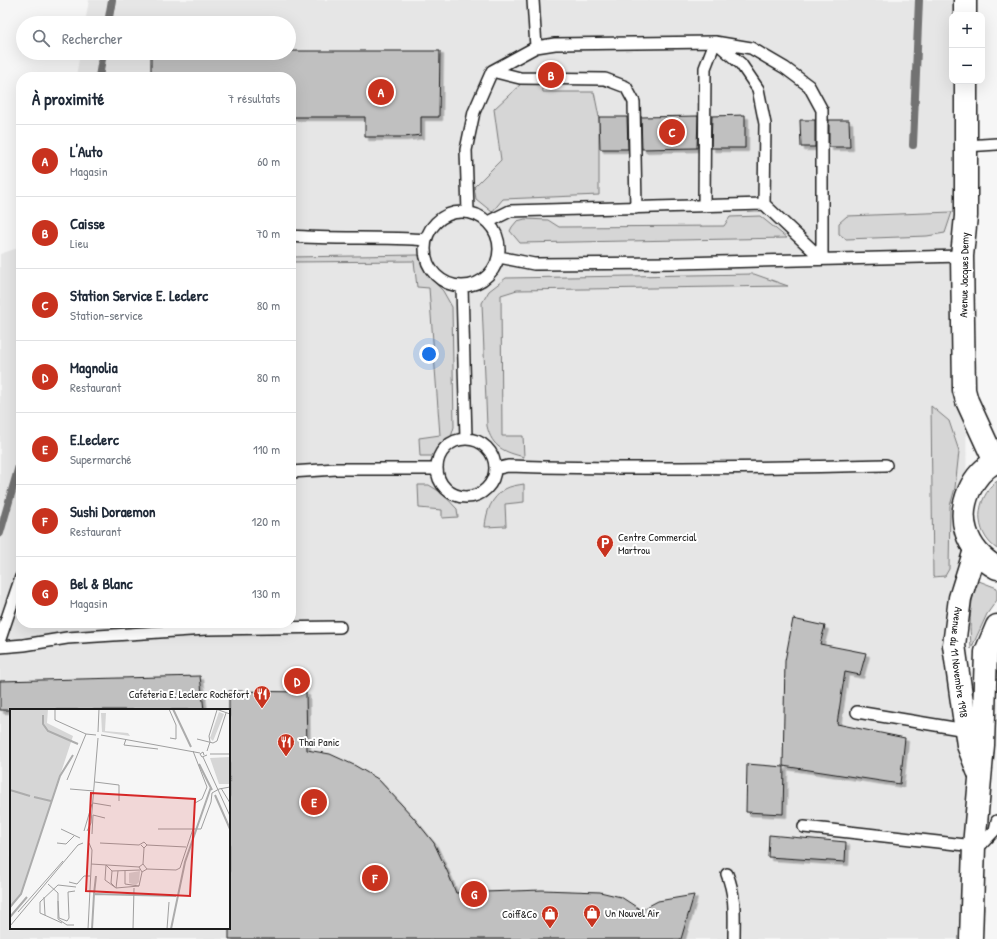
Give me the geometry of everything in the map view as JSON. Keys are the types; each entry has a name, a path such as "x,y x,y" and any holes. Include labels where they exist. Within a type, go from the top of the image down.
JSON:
{"main road":[{"path":"965,0 965,12"},
{"name":"Avenue Jacques Demy","path":"966,84 966,216 962,256 964,390 967,401 996,461"},
{"path":"996,461 979,474 968,491 964,511 966,531 975,550 987,562 997,568"},
{"name":"Avenue du 11 Novembre 1918","path":"975,550 960,598 954,646 968,745 980,774"},
{"name":"Avenue du 11 Novembre 1918","path":"971,939 973,849 983,745 986,652 997,626"}],"lane":[{"path":"533,0 536,47"},
{"path":"715,42 741,64 758,89 765,124 764,204"},
{"path":"704,206 705,68 715,42"},
{"path":"468,212 466,150 474,112 492,71 536,47 554,44 715,42 751,48 785,68 809,86 822,110 822,259"},
{"path":"492,71 520,78 605,79 626,86 634,102 636,208"},
{"path":"966,146 997,144"},
{"path":"488,222 510,211 764,204 822,259"},
{"path":"468,212 479,216 488,222 496,232 499,245 498,257 494,269 485,278 474,284 462,286 450,284 439,278 431,269 426,257 426,240 428,233 436,223 446,216 468,212"},
{"path":"296,236 311,238 397,237 426,240"},
{"path":"498,257 534,264 679,263 962,256"},
{"path":"462,286 466,439"},
{"path":"466,439 483,445 490,451 494,460 495,468 494,478 486,489 475,496 466,497 457,496 449,492 438,478 437,469 438,460 448,445 457,440 466,439"},
{"path":"495,468 508,466 609,469 886,465"},
{"path":"296,472 336,469 437,469"},
{"path":"0,639 16,592"},
{"path":"296,628 340,627"},
{"path":"0,647 24,645 67,638 206,630 295,628"},
{"path":"857,712 966,730"},
{"path":"804,827 973,849 995,830 997,821"},
{"path":"727,874 734,897 734,939"}],"shaded area":[{"path":"89,0 966,0 966,12 949,12 949,84 966,84 967,939 0,939 0,254 16,249 16,628 296,628 296,72 77,72 79,60 296,60 296,16 86,16"},
{"path":"542,82 543,92 594,92 599,117 599,195 503,199 492,212 476,199 474,187 501,160 494,109 522,83"},
{"path":"952,212 945,233 927,236 846,239 839,234 839,223 847,216"},
{"path":"760,216 787,238 520,243 510,231 517,221 525,219 548,220 559,227 724,226 730,217"},
{"path":"418,255 424,262 431,278 443,291 452,307 454,427 451,437 433,456 420,456 419,438 440,435 429,288 417,287 414,261 296,262 296,257"},
{"path":"754,274 788,286 517,290 501,295 502,436 523,436 524,457 505,451 492,439 487,426 482,303 489,291 506,278"},
{"path":"931,406 949,421 959,451 955,488 950,506 949,569 945,576 933,577"},
{"path":"997,481 997,549 989,542 984,534 980,515 984,497"},
{"path":"524,484 524,502 505,504 506,526 485,527 488,511 496,497 507,488"},
{"path":"418,485 429,485 442,493 457,509 458,517 442,518 442,510 419,508"},
{"path":"979,581 997,588 997,600 987,614 971,649 971,606 975,589"}],"building":[{"path":"296,51 440,51 439,117 421,117 421,135 404,137 365,137 365,117 296,117 296,72 151,72 151,60 296,60"},
{"path":"745,115 745,148 711,148 712,116"},
{"path":"698,116 697,148 642,149 641,117"},
{"path":"599,117 627,117 628,149 600,149"},
{"path":"800,120 815,120 815,147 801,147"},
{"path":"829,120 849,120 850,147 829,147"},
{"path":"793,619 825,626 820,644 866,653 860,675 845,672 837,724 905,738 900,784 783,766 785,661"},
{"path":"200,676 204,709 0,710 0,681"},
{"path":"229,691 306,692 307,750 330,754 354,765 378,779 413,817 434,843 456,893 542,890 600,892 621,897 641,910 658,901 694,895 681,939 229,939"},
{"path":"747,764 784,767 783,814 746,812"},
{"path":"769,835 846,842 845,862 768,857"}],"waterway":[{"path":"109,16 112,0"},
{"path":"913,145 919,0"},
{"path":"100,72 102,60"},
{"path":"0,533 16,477"}],"place":[{"name":"Caisse","path":"551,75"},
{"name":"L'Auto","path":"381,92"},
{"name":"Station Service E. Leclerc","path":"672,132"},
{"name":"Centre Commercial Martrou","path":"605,558"},
{"name":"Magnolia","path":"297,681"},
{"name":"Cafeteria E. Leclerc Rochefort","path":"262,709"},
{"name":"Thai Panic","path":"286,757"},
{"name":"E.Leclerc","path":"314,802"},
{"name":"Sushi Doraemon","path":"375,878"},
{"name":"Bel & Blanc","path":"474,894"},
{"name":"Un Nouvel Air","path":"592,928"},
{"name":"Coiff&Co","path":"550,929"}]}
